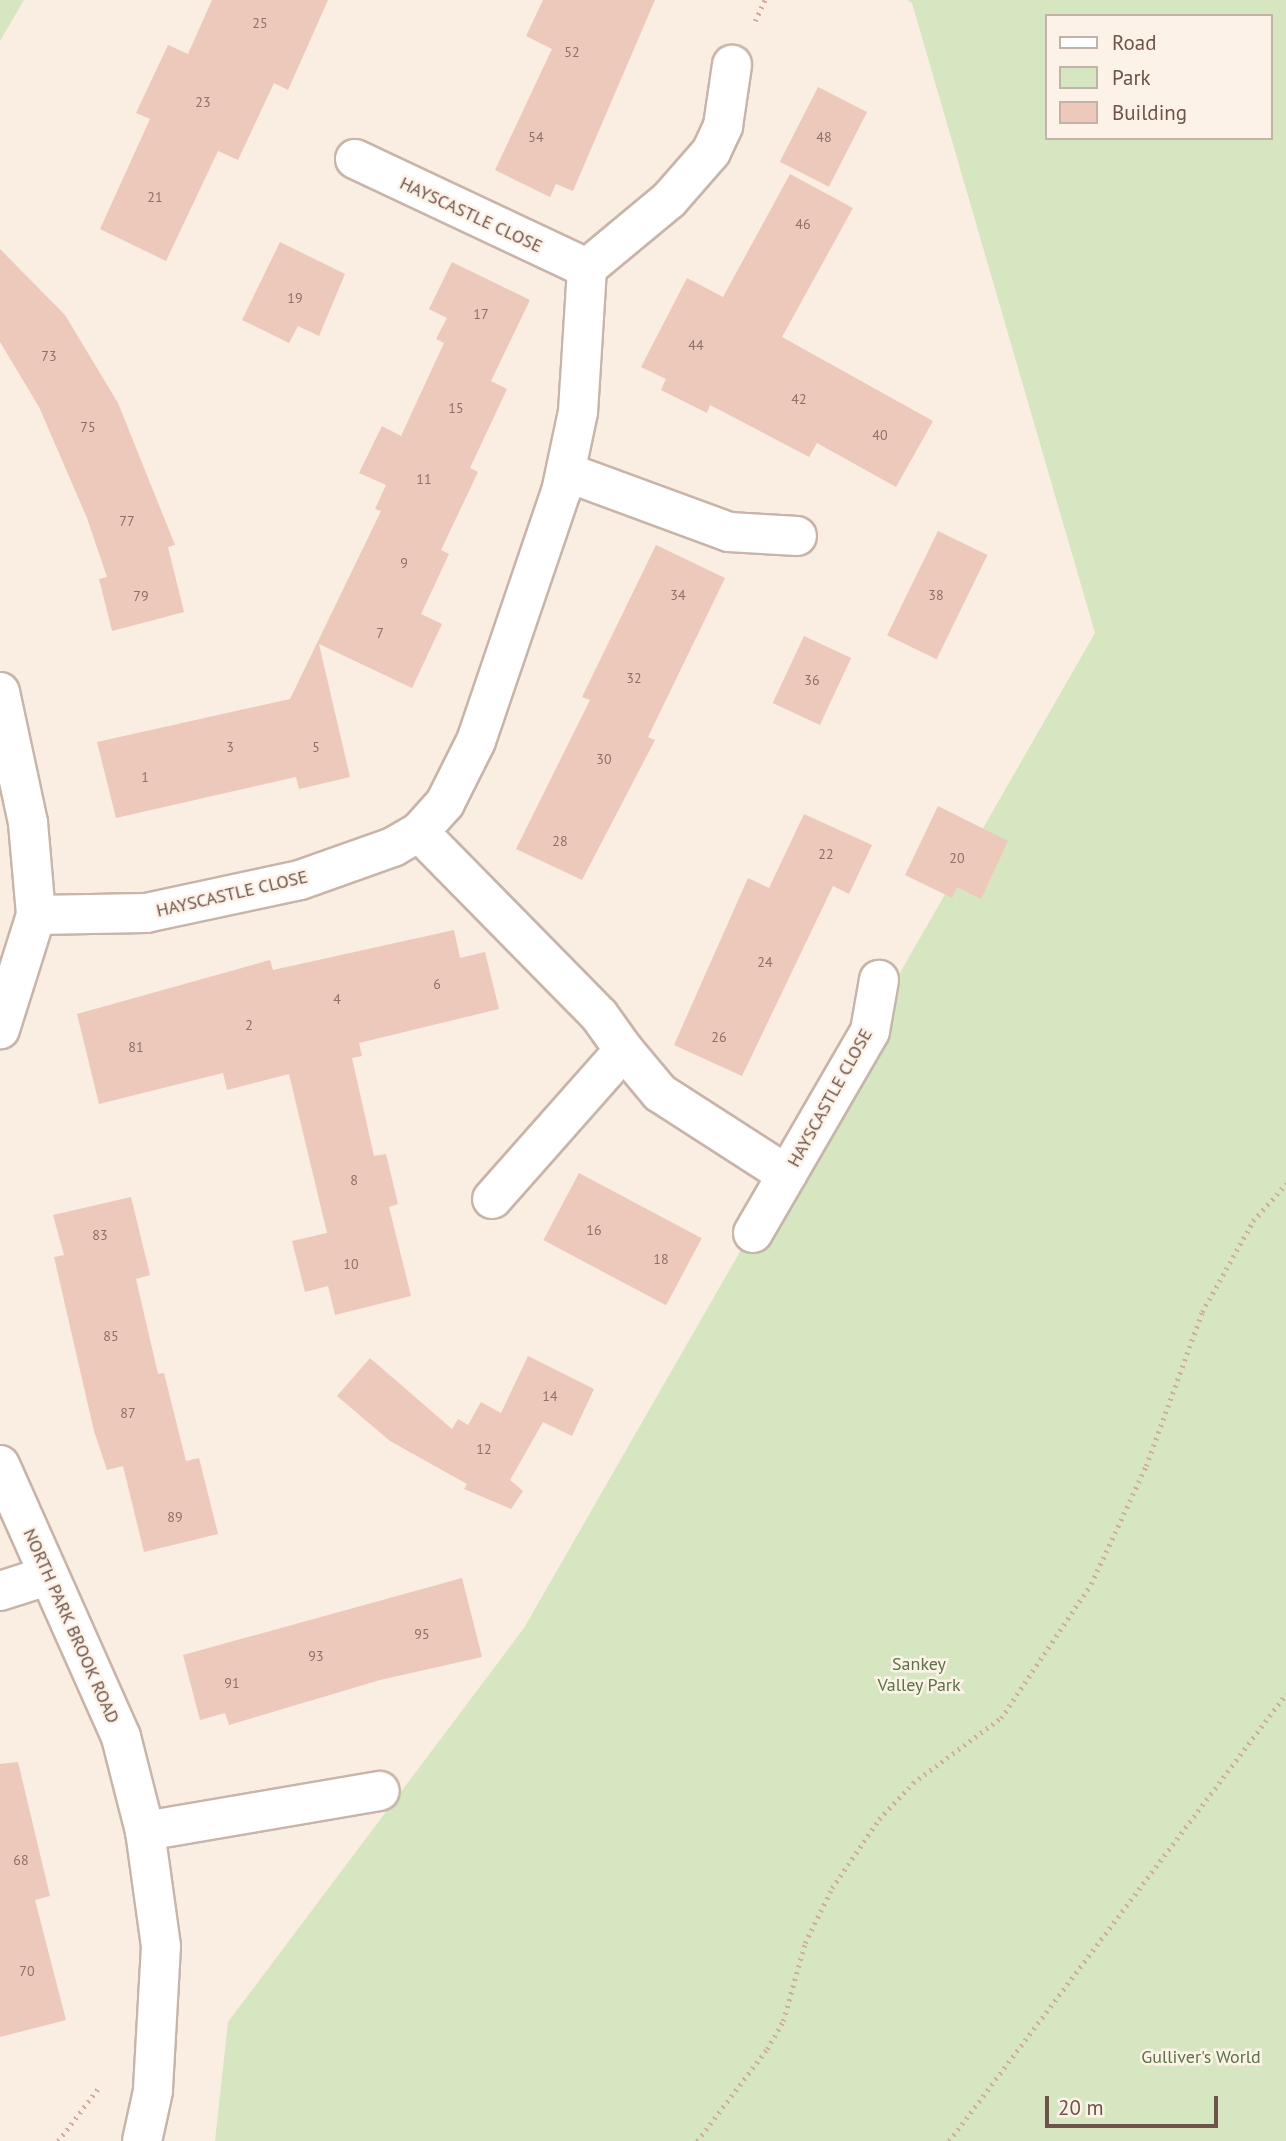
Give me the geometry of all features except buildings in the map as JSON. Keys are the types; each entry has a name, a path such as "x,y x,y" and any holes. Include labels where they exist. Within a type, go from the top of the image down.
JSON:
{"street":[{"path":"587,268 669,200 711,152 728,104 732,65"},
{"name":"HAYSCASTLE CLOSE","path":"36,915 146,914 300,880 365,860 419,832 444,803 476,741 566,472 578,412 587,268 355,159"},
{"path":"566,472 729,532 797,536"},
{"path":"0,692 28,823 36,915 0,1029"},
{"name":"HAYSCASTLE CLOSE","path":"419,832 598,1015 660,1093 787,1175"},
{"name":"HAYSCASTLE CLOSE","path":"753,1233 870,1031 879,980"},
{"path":"492,1199 624,1050"},
{"name":"NORTH PARK BROOK ROAD","path":"0,1465 47,1576 79,1635 121,1737 145,1831 161,1958 153,2091 142,2141"},
{"path":"0,1591 47,1576"},
{"path":"145,1831 222,1813 380,1791"}],"path":[{"path":"697,2141 767,2049 783,2021 810,1932 832,1888 879,1819 913,1783 1001,1718 1091,1584 1146,1466 1202,1311 1253,1221 1286,1184"},
{"path":"949,2141 1286,1694"}],"green space":[{"path":"0,0 24,0 0,41"},
{"name":"Sankey Valley Park","path":"907,0 1286,0 1286,2141 215,2141 228,2022 524,1628 1095,633 912,3"}],"park label":[{"name":"Gulliver's World","path":"1201,2057"}]}
